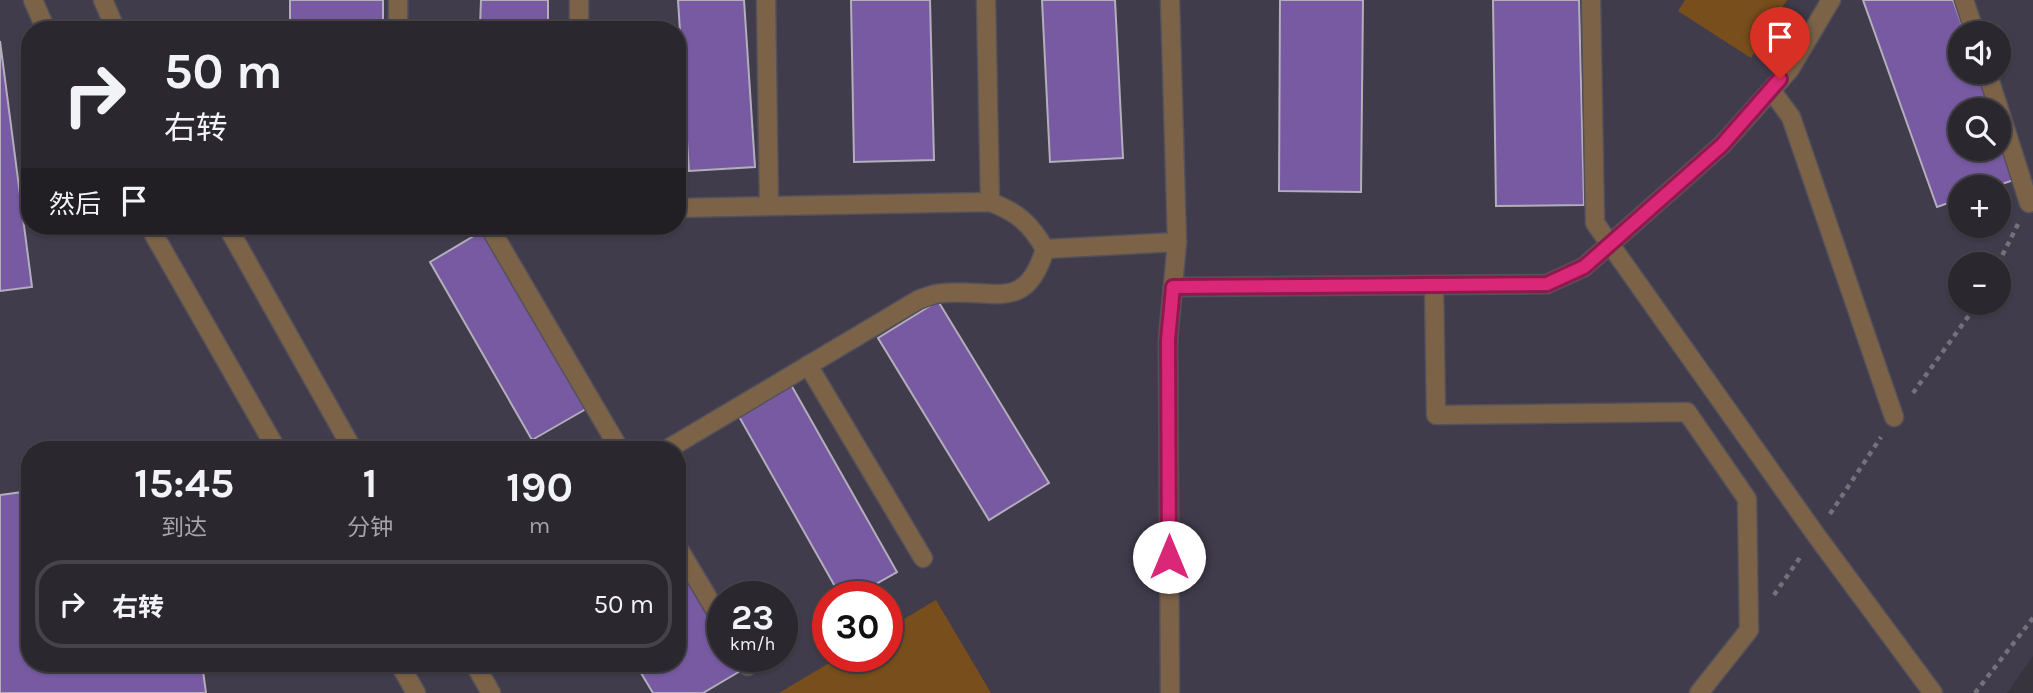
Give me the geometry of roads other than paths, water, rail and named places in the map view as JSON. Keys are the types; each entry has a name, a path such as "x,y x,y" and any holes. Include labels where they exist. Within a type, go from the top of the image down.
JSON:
{"street":[{"path":"33,0 42,21"},
{"path":"103,0 112,21"},
{"path":"398,0 398,21"},
{"path":"579,0 579,21"},
{"path":"766,0 769,206"},
{"path":"986,0 990,202"},
{"path":"1170,0 1177,242 1168,340 1170,693"},
{"path":"1591,0 1595,223 1816,535 1933,693"},
{"path":"1173,287 1547,284 1584,267 1722,145 1790,69 1831,0"},
{"path":"1964,0 1971,21"},
{"path":"1991,84 2029,203"},
{"path":"1770,90 1791,117 1894,417"},
{"path":"681,441 918,300 944,293 995,296 1023,287 1038,273 1045,248 1034,230 1015,212 990,202 686,208"},
{"path":"154,235 272,441"},
{"path":"232,235 349,441"},
{"path":"494,235 616,441"},
{"path":"1045,248 1177,242"},
{"path":"1434,285 1436,415 1687,412 1746,499 1749,630 1699,693"},
{"path":"808,365 923,558"},
{"path":"686,561 707,596"},
{"path":"404,672 416,693"},
{"path":"479,672 491,693"}]}
